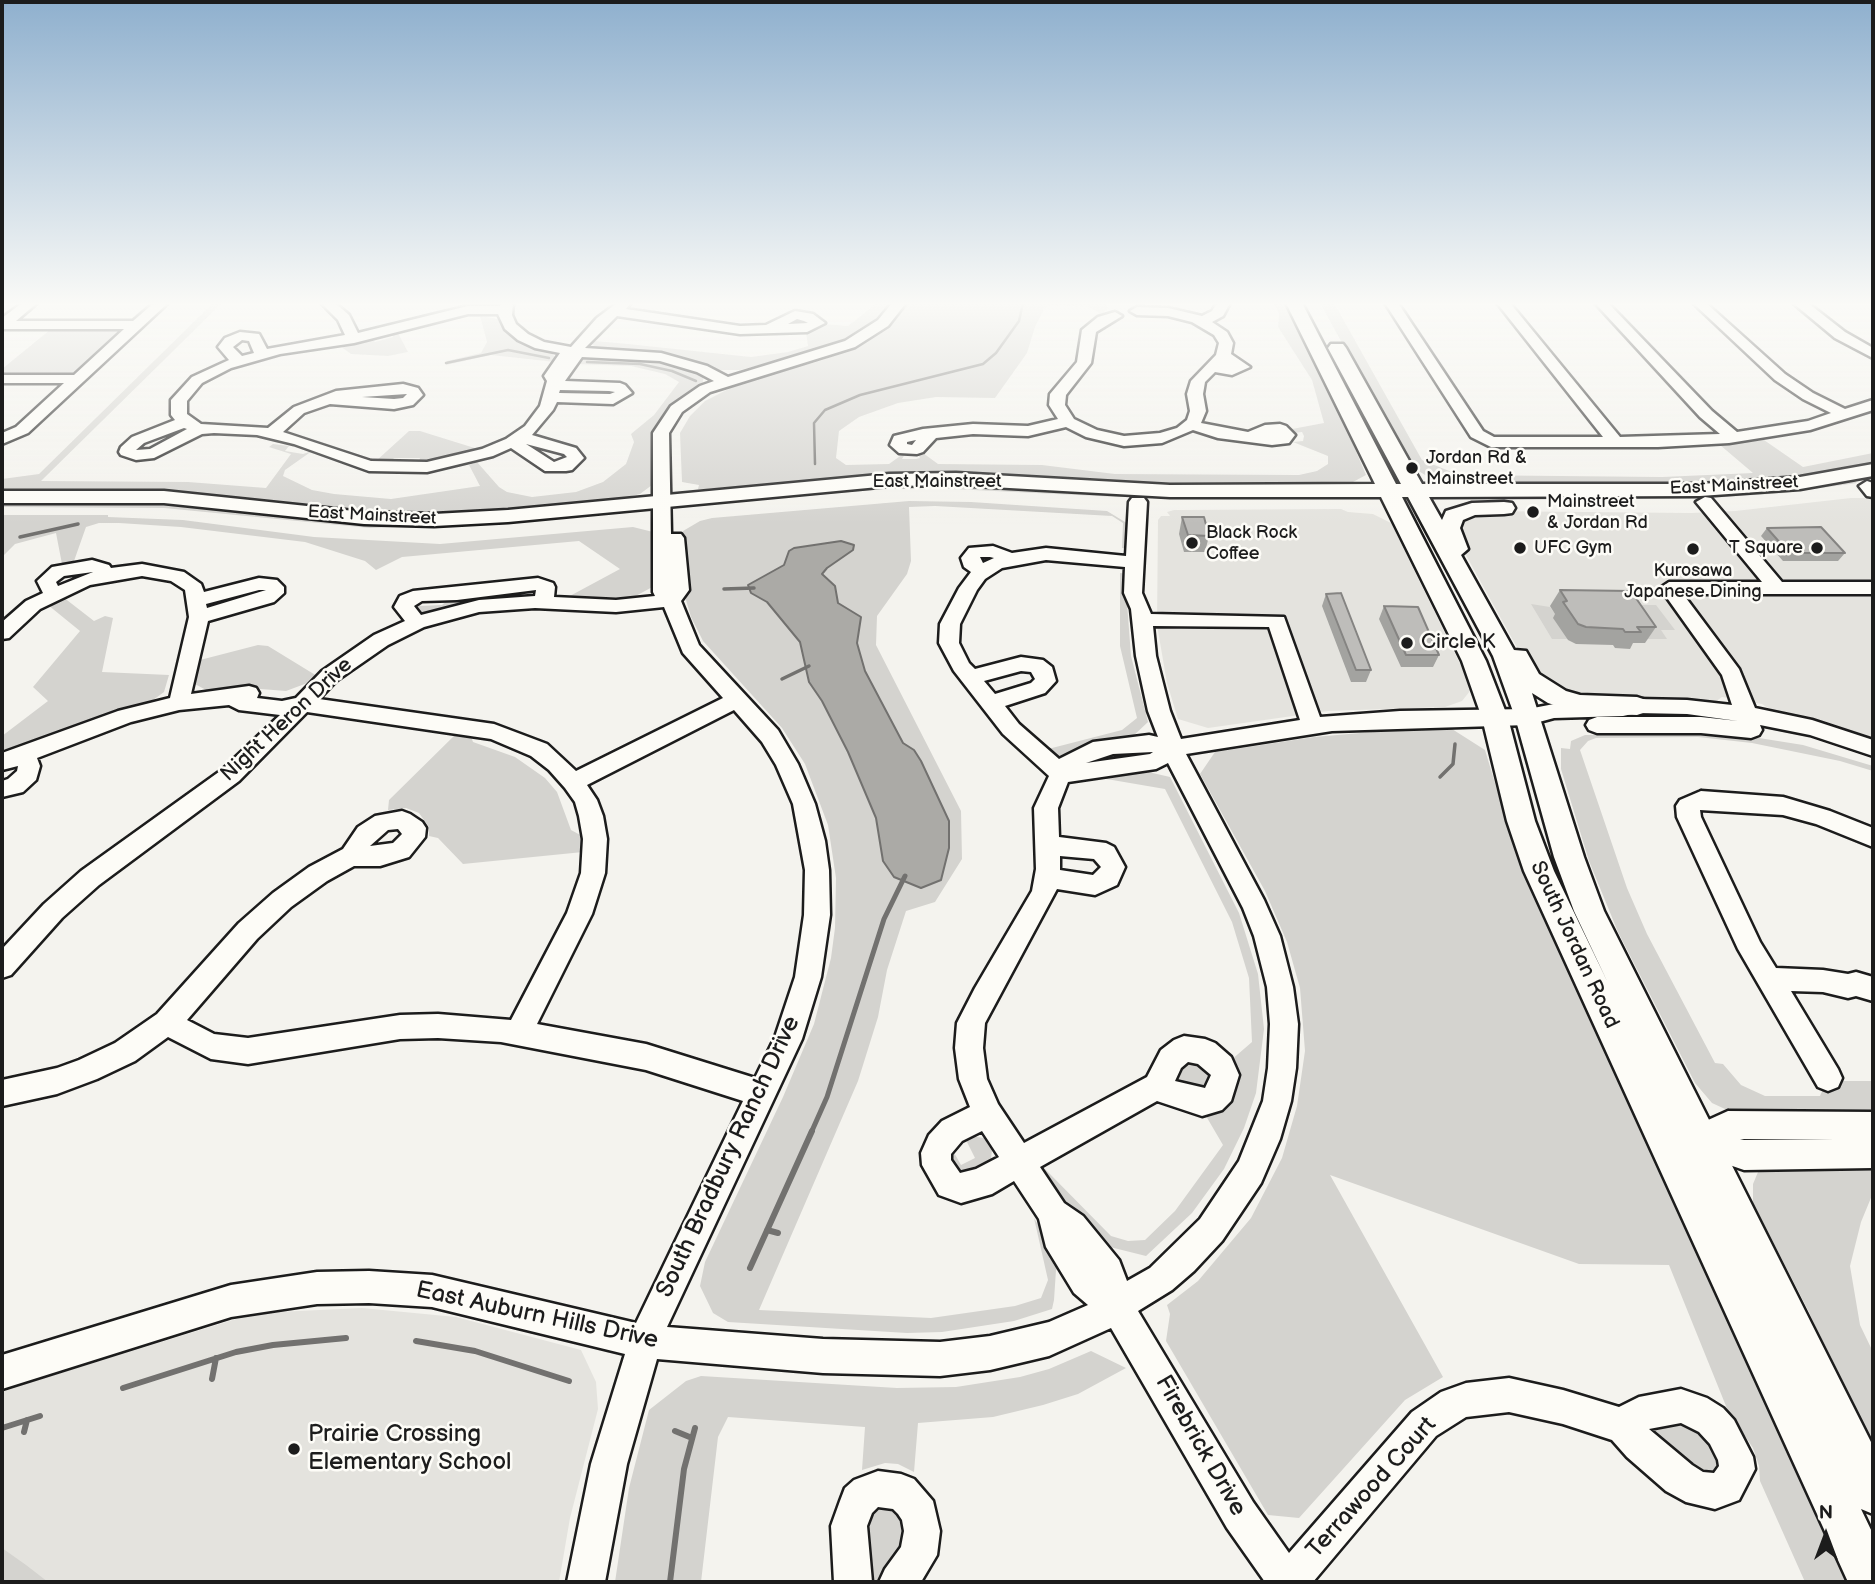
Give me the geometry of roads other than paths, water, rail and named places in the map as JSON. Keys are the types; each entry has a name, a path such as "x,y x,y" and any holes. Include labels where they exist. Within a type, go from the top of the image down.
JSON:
{"main road":[{"name":"South Jordan Road","path":"1337,377 1406,496"},
{"name":"South Jordan Road","path":"1348,377 1440,563 1474,661 1512,718"},
{"name":"East Mainstreet","path":"2,511 170,512 330,530 415,534 479,532 847,482 926,479 1154,491 1406,496 1544,503 1705,502 1791,497 1872,482"},
{"name":"East Mainstreet","path":"2,498 172,498 397,520 907,491 1144,502 1250,503 1872,482"},
{"path":"1250,503 1273,509 1363,508 1380,512 1392,520 1414,558 1440,563 1458,548 1449,525 1459,513 1472,509 1520,508 1544,503"},
{"name":"South Jordan Road","path":"1440,563 1492,632 1505,656 1521,821 1539,872 1873,1492"},
{"path":"1492,632 1513,649 1530,680 1546,692 1579,704 1637,706"},
{"name":"South Jordan Road","path":"1682,1140 1872,1582"}],"street":[{"path":"7,440 22,430 80,377"},
{"path":"202,377 185,391 177,407 192,426 207,435 269,435 318,446 360,464 387,468 451,463 477,457 516,439 540,421 553,388 562,377"},
{"path":"717,377 726,382 743,377"},
{"path":"1072,377 1058,394 1059,410 1069,422 1099,436 1133,441 1161,438 1192,425 1226,434 1253,436"},
{"path":"1192,425 1198,411 1196,386 1203,377"},
{"path":"1441,377 1478,434 1485,440 1507,443 1734,437 1785,430 1846,415 1873,405"},
{"path":"1563,377 1615,442"},
{"path":"1671,377 1706,414 1734,437"},
{"path":"1781,377 1846,415"},
{"path":"2,379 78,379"},
{"name":"South Bradbury Ranch Drive","path":"586,1582 609,1464 645,1342 788,1039 808,977 817,915 817,870 808,816 792,774 770,736 690,648 671,600 662,592 677,430 692,409 726,382"},
{"path":"269,435 299,410 330,399"},
{"path":"931,433 973,429 1028,431 1069,422"},
{"name":"East Auburn Hills Drive","path":"2,1372 232,1301 327,1288 369,1287 432,1291 645,1342 847,1358 940,1359 990,1353 1031,1344 1088,1323 1161,1279 1211,1230 1232,1200 1265,1139 1277,1101 1285,1043 1283,1005 1267,936 1255,906 1172,748 1149,672 1141,614 1133,593 1144,502"},
{"name":"East Auburn Hills Drive","path":"1141,614 1149,597 1144,502"},
{"path":"1705,502 1778,589"},
{"path":"1062,775 1025,743 991,703 951,650 949,630 968,588 982,572 1010,559 1046,554 1135,562"},
{"path":"2,633 26,610 53,593 105,575 142,570 170,573 190,584 199,608 179,703"},
{"path":"1748,722 1732,674 1669,588 1873,588"},
{"name":"Night Heron Drive","path":"2,967 71,894 134,843 244,764 329,676 381,640 417,623 479,606 542,602 616,606 671,600"},
{"path":"1141,614 1277,621 1312,725"},
{"path":"971,677 1021,664 1036,665 1045,673 1046,681 1038,688 991,703"},
{"path":"2,762 126,716 179,703 235,697 239,703 282,708 302,704 494,732 539,750 573,782 586,800 592,816 595,855 592,881 579,914 519,1032"},
{"path":"573,782 738,699"},
{"path":"1512,718 1553,710 1623,709 1637,706 1687,707 1748,722 1873,760"},
{"path":"1117,1307 1085,1282 1057,1236 1053,1214 987,1113 971,1072 971,1023 1040,900 1047,878 1046,808 1054,786 1062,775 1156,761 1172,748 1312,725 1389,719 1512,718 1557,725 1748,722 1812,729 1873,748"},
{"path":"2,789 15,786 28,774 29,766 24,753"},
{"path":"1828,1078 1751,949 1689,817 1690,803 1709,800 1783,806 1822,817 1873,838"},
{"path":"1047,878 1095,885 1108,878 1113,867 1106,855 1098,850 1048,845"},
{"path":"2,1093 57,1081 125,1052 167,1023 242,937 270,910 312,878 351,856"},
{"path":"1768,979 1823,981 1861,988 1860,998 1873,1002"},
{"path":"167,1023 211,1046 248,1051 400,1027 450,1026 519,1032 646,1057 762,1094"},
{"path":"987,1113 952,1131 939,1144 936,1153 937,1165 950,1184 961,1188 971,1186 1157,1086"},
{"path":"1682,1140 1728,1125 1873,1126"},
{"path":"1682,1140 1744,1155 1873,1154"},
{"name":"Firebrick Drive","path":"1117,1307 1240,1515 1288,1582"},
{"name":"Terrawood Court","path":"1288,1582 1424,1424 1452,1404 1485,1396 1509,1395 1563,1407 1623,1426"},
{"path":"853,1582 848,1538 852,1513 858,1501 867,1493 878,1489 901,1492 920,1514 922,1531 918,1555 898,1582"}],"waterway":[{"path":"686,377 696,381"},
{"path":"815,464 814,423 825,410 860,395 932,377"},
{"path":"20,537 78,524"},
{"path":"724,589 754,588"},
{"path":"782,679 809,666"},
{"path":"1440,777 1453,764 1455,744"},
{"path":"811,1133 827,1097 884,919 905,876"},
{"path":"767,1230 812,1131"},
{"path":"750,1268 767,1230"},
{"path":"767,1230 778,1233"},
{"path":"216,1358 273,1345 346,1338"},
{"path":"416,1341 475,1351 569,1381"},
{"path":"123,1388 216,1358"},
{"path":"212,1379 216,1358"},
{"path":"27,1420 40,1416"},
{"path":"2,1428 27,1420"},
{"path":"24,1432 27,1420"},
{"path":"670,1582 684,1469 695,1428"},
{"path":"675,1431 692,1438"}],"place":[{"name":"Jordan Rd & Mainstreet","path":"1412,468"},
{"name":"Mainstreet & Jordan Rd","path":"1533,512"},
{"name":"Black Rock Coffee","path":"1192,543"},
{"name":"UFC Gym","path":"1520,548"},
{"name":"T Square","path":"1817,548"},
{"name":"Kurosawa Japanese Dining","path":"1693,549"},
{"name":"Circle K","path":"1407,643"},
{"name":"Prairie Crossing Elementary School","path":"294,1449"}]}
